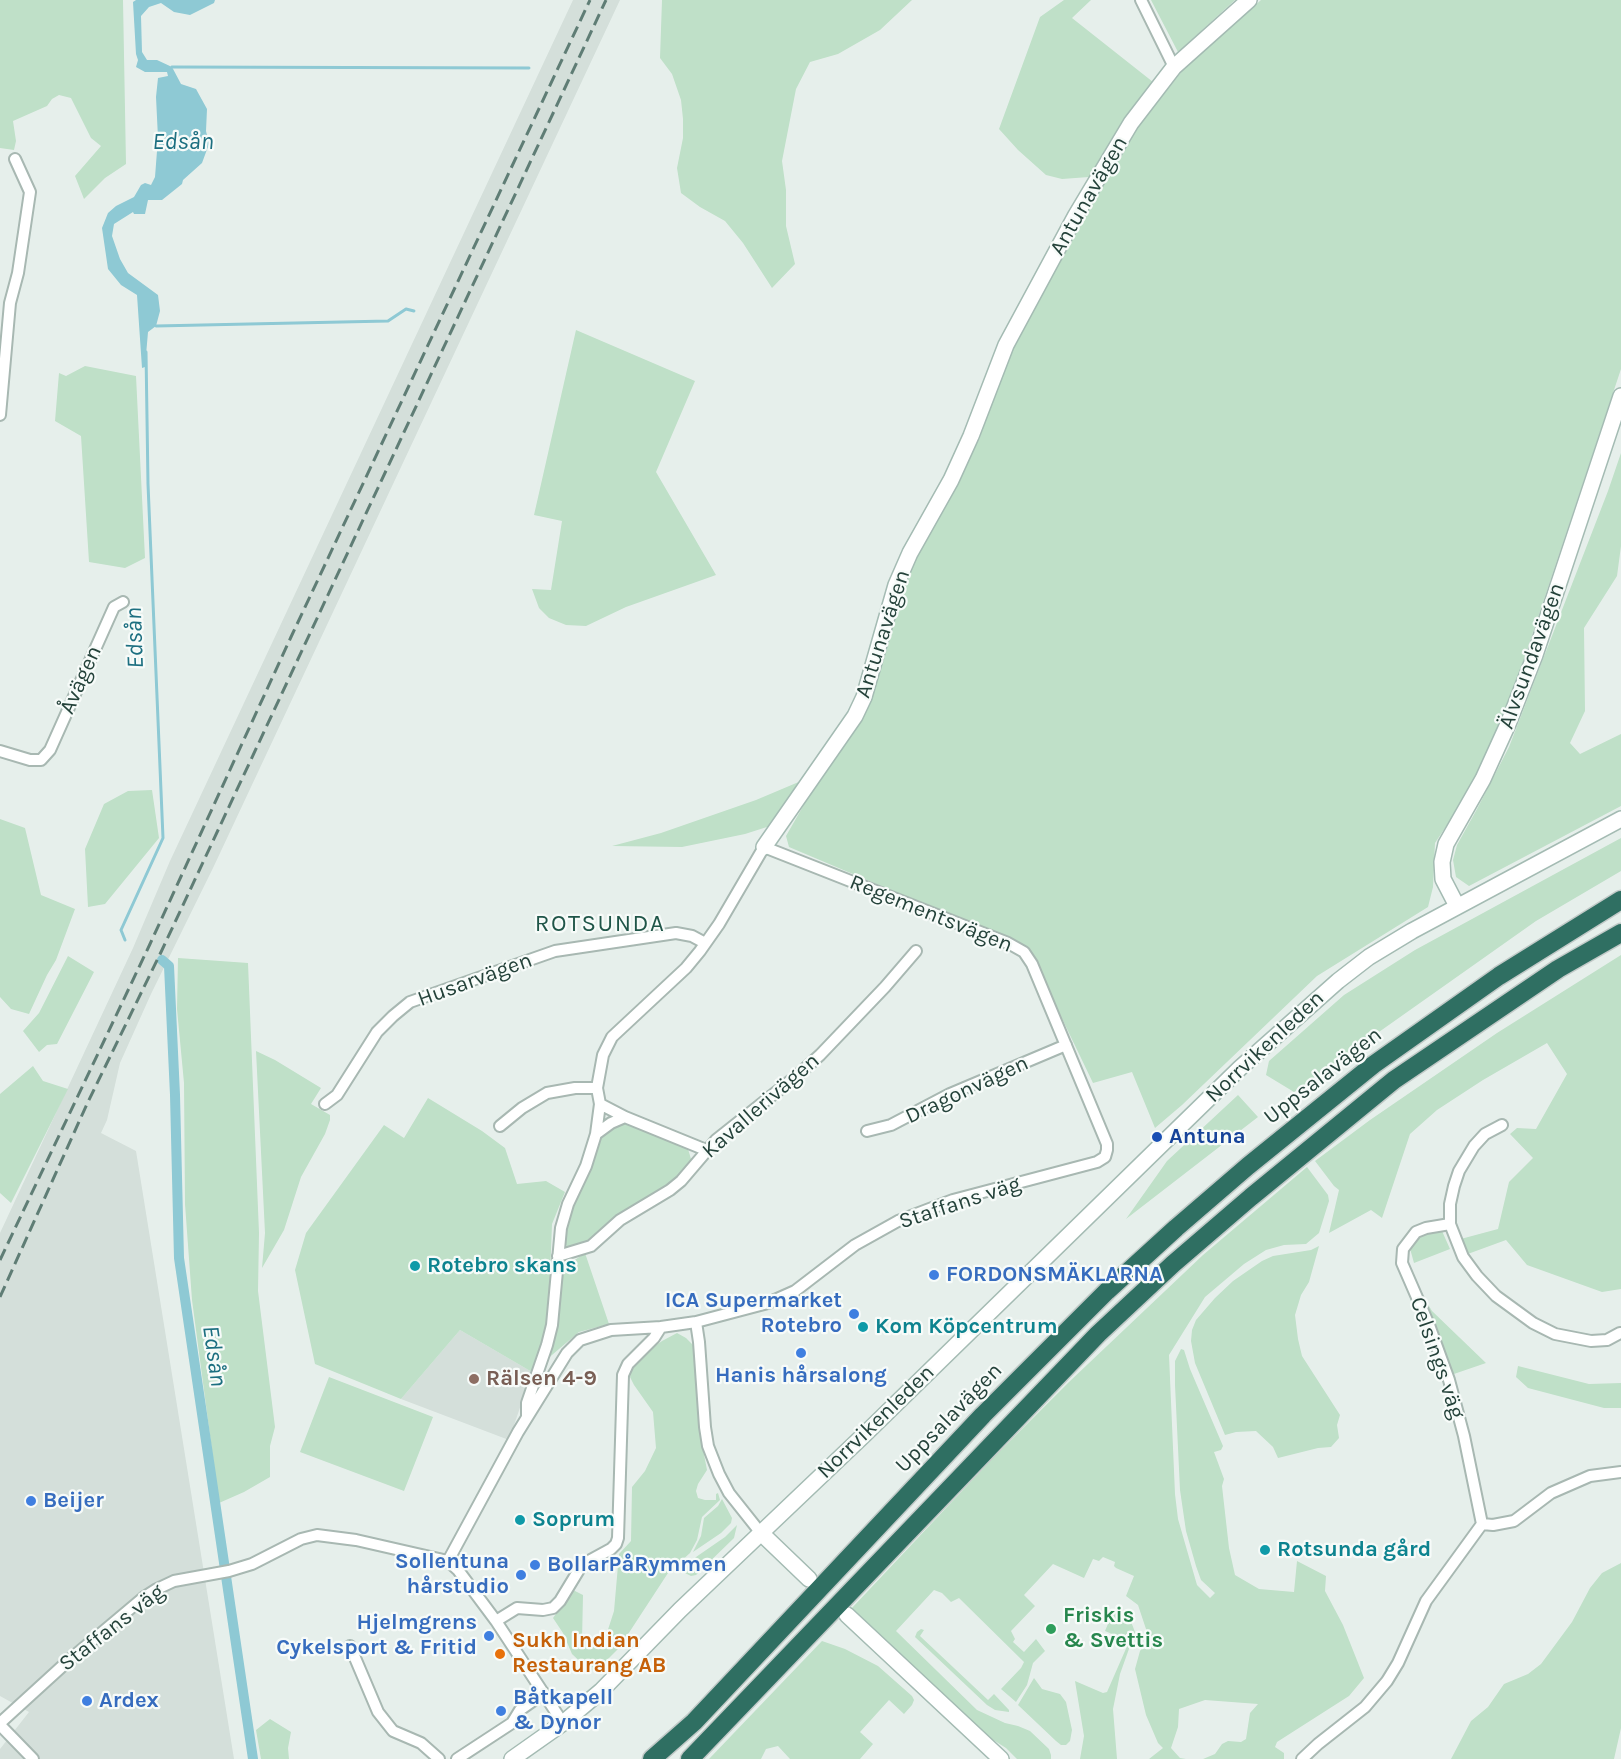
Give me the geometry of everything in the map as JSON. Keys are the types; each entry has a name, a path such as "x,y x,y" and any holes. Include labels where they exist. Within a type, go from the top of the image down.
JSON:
{"highway":[{"name":"Uppsalavägen","path":"652,1759 694,1722 983,1415 1100,1298 1176,1228 1248,1166 1373,1065 1499,976 1621,900"},
{"path":"690,1759 1098,1334 1182,1257 1251,1197 1394,1080 1558,969 1621,933"}],"street":[{"path":"1141,0 1174,67"},
{"name":"Antunavägen","path":"527,1416 527,1403 552,1325 561,1228 596,1134 600,1104 597,1088 603,1055 612,1037 686,968 705,943 764,847 855,716 864,697 896,585 910,553 964,453 1006,345 1020,318 1107,161 1131,123 1174,67 1249,0"},
{"path":"0,415 5,302 18,273 30,192 15,159"},
{"name":"Älvsundavägen","path":"1457,906 1443,879 1442,862 1446,844 1483,779 1512,714 1621,396"},
{"name":"Åvägen","path":"0,751 30,760 41,760 50,750 114,607 123,602"},
{"name":"Norrvikenleden","path":"512,1759 563,1723 601,1691 760,1532 856,1442 1239,1068 1292,1020 1369,957 1457,906 1621,819"},
{"name":"Regementsvägen","path":"764,847 1016,947 1023,952 1032,964 1107,1144 1105,1157"},
{"name":"Husarvägen","path":"325,1104 337,1095 377,1032 411,1002 555,951 675,933 692,936 705,943"},
{"name":"Kavallerivägen","path":"558,1256 598,1242 620,1220 681,1181 706,1150 727,1131 810,1065 885,987 916,951"},
{"name":"Dragonvägen","path":"867,1131 891,1125 950,1094 1066,1045"},
{"path":"500,1126 522,1107 547,1094 575,1088 597,1088"},
{"path":"600,1104 625,1117 706,1150"},
{"path":"596,1134 611,1123 625,1117"},
{"path":"1502,1125 1485,1134 1466,1158 1454,1186 1450,1204 1450,1224 1457,1245 1470,1267 1496,1296 1521,1316 1556,1334 1584,1340 1607,1340 1620,1333"},
{"name":"Staffans väg","path":"0,1724 30,1694 143,1598 165,1584 252,1564 301,1539 317,1534 346,1538 448,1561 527,1416 567,1353 580,1340 611,1330 696,1322 783,1297 795,1291 855,1245 898,1221 953,1200 1097,1162 1105,1157"},
{"name":"Celsings väg","path":"1450,1224 1416,1232 1403,1249 1402,1263 1429,1325 1449,1380 1464,1436 1482,1524"},
{"path":"696,1322 705,1427 708,1446 719,1474 729,1493 760,1532 809,1579"},
{"path":"495,1621 517,1608 543,1610 553,1608 560,1601 580,1568 616,1544 623,1375 628,1364 654,1338 661,1327"},
{"path":"1302,1759 1365,1707 1387,1682 1402,1655 1426,1601 1482,1524 1493,1525 1514,1521 1551,1493 1590,1476 1621,1472"},
{"path":"448,1561 458,1570 495,1621 563,1723"},
{"path":"847,1615 1001,1759"},
{"path":"350,1646 378,1712 393,1731 420,1743 439,1759"},
{"path":"457,1759 512,1723 520,1710 544,1693"},
{"path":"0,1724 33,1759"}],"shaded area":[{"path":"573,0 620,0 213,868 151,994 120,1063 107,1120 101,1133 136,1151 234,1759 0,1759 0,1749 29,1712 0,1696 0,1233 133,948 170,861"},
{"name":"Rälsen 4-9","path":"460,1330 532,1372 509,1440 401,1399"}],"green space":[{"path":"0,0 123,0 126,164 105,178 84,199 75,176 101,146 91,138 71,98 59,95 47,106 13,121 16,141 14,150 0,148"},
{"path":"662,0 912,0 880,30 838,54 810,62 796,89 782,161 786,190 786,226 795,264 772,288 743,243 725,221 681,193 677,168 683,138 683,119 681,100 672,74 660,58"},
{"path":"1064,0 1091,0 1072,18 1153,82 1125,120 1089,177 1062,179 1046,175 999,129 1040,17"},
{"path":"1151,0 1235,0 1178,52"},
{"path":"1261,0 1621,0 1621,369 1508,707 1464,799 1435,843 1433,887 1428,907 1317,976 1155,1128 1132,1072 1093,1083 1032,956 1023,946 789,847 786,836 813,789 853,729 901,586 913,558 979,440 1009,352 1059,258 1135,131 1183,70"},
{"path":"576,330 695,381 656,472 716,575 626,607 586,626 566,625 549,618 539,608 532,589 551,590 562,521 534,515"},
{"path":"85,366 136,376 145,558 125,568 89,562 81,436 55,421 59,373 66,376"},
{"path":"1621,453 1621,546 1617,576 1584,628 1585,711 1570,743 1580,754 1621,734 1621,806 1469,886 1456,877 1453,860 1457,845 1509,747"},
{"path":"801,781 770,826 745,834 682,847 612,846 661,833 756,800"},
{"path":"152,790 159,838 105,904 88,907 85,849 104,804 128,791"},
{"path":"0,819 25,828 41,895 75,909 56,960 29,1014 11,1009 0,997"},
{"path":"1621,838 1621,871 1536,921 1294,1092 1266,1075 1269,1061 1344,995 1415,950"},
{"path":"1621,955 1621,1289 1602,1292 1527,1265 1506,1240 1465,1255 1457,1240 1498,1229 1509,1182 1533,1158 1510,1134 1517,1128 1536,1129 1567,1074 1547,1043 1437,1110 1410,1134 1382,1218 1371,1210 1329,1233 1339,1190 1315,1161 1370,1120 1497,1033"},
{"path":"68,956 94,972 57,1044 47,1045 39,1052 23,1031 39,1013"},
{"path":"178,958 248,963 259,1233 258,1291 275,1427 270,1446 270,1477 219,1503 192,1300 185,1204 184,1083 177,1009"},
{"path":"256,1051 321,1088 311,1104 330,1115 325,1134 301,1177 284,1230 262,1268 265,1233"},
{"path":"33,1066 43,1081 68,1089 11,1203 0,1193 0,1094"},
{"path":"1238,1095 1258,1117 1126,1219 1167,1161"},
{"path":"428,1098 505,1148 517,1184 546,1181 565,1192 552,1224 550,1277 585,1253 609,1324 579,1332 532,1372 460,1330 401,1399 315,1364 295,1270 306,1233 384,1125 404,1138"},
{"path":"619,1123 631,1123 688,1149 691,1159 687,1169 663,1189 617,1215 592,1239 581,1246 567,1246 562,1236 603,1133"},
{"path":"1307,1167 1328,1195 1329,1201 1319,1233 1306,1244 1284,1245 1266,1250 1244,1264 1205,1297 1169,1355 1175,1494 1178,1519 1197,1585 1210,1598 1215,1593 1201,1580 1196,1566 1186,1531 1180,1490 1175,1361 1181,1349 1184,1350 1223,1446 1221,1450 1214,1452 1224,1479 1222,1486 1229,1548 1235,1575 1259,1589 1294,1592 1297,1561 1326,1576 1325,1591 1343,1625 1364,1678 1349,1696 1277,1742 1275,1747 1284,1753 1284,1759 1203,1759 1215,1754 1222,1744 1228,1741 1241,1742 1246,1739 1250,1713 1258,1704 1205,1700 1179,1709 1178,1727 1171,1748 1180,1758 1186,1759 1149,1759 1163,1748 1158,1743 1146,1715 1135,1669 1140,1651 1149,1638 1138,1605 1126,1596 1134,1576 1116,1568 1115,1562 1103,1557 1099,1561 1093,1559 1084,1578 1053,1564 1024,1595 1035,1606 1011,1631 1015,1639 1013,1642 1024,1652 1036,1639 1045,1651 1033,1663 1027,1685 1016,1702 1001,1689 1024,1662 959,1598 951,1602 942,1593 934,1590 896,1631 977,1710 1030,1731 1049,1749 1051,1755 1051,1759 1017,1759 1006,1748 979,1731 851,1609 994,1457 1069,1382 1203,1255"},
{"path":"1442,1231 1450,1249 1414,1263 1409,1245 1417,1236"},
{"path":"1319,1246 1309,1282 1301,1295 1295,1315 1302,1356 1340,1415 1337,1425 1339,1438 1331,1447 1278,1458 1273,1447 1256,1431 1225,1435 1195,1363 1191,1341 1192,1330 1196,1320 1215,1298 1233,1281 1262,1261 1273,1256 1311,1250"},
{"path":"1405,1253 1417,1286 1432,1311 1486,1363 1451,1375 1407,1270"},
{"path":"677,1333 695,1347 702,1444 707,1470 696,1491 698,1498 705,1500 716,1500 718,1493 720,1500 702,1517 697,1540 690,1553 668,1573 619,1648 596,1671 588,1669 572,1654 563,1633 553,1618 573,1590 583,1595 582,1641 604,1642 614,1611 619,1554 631,1541 632,1487 645,1471 656,1448 653,1412 630,1377 632,1366 644,1354"},
{"path":"1518,1366 1589,1384 1621,1383 1621,1408 1604,1408 1528,1388 1516,1377"},
{"path":"329,1377 433,1417 404,1491 300,1452"},
{"path":"722,1499 732,1518 731,1523 721,1533 693,1552 701,1536 704,1518 718,1506"},
{"path":"737,1525 734,1538 696,1575 691,1576 685,1573 687,1565 725,1537"},
{"path":"1621,1563 1621,1728 1614,1759 1451,1759 1471,1721 1488,1707 1504,1684 1528,1674 1541,1664 1572,1622 1590,1588 1602,1573"},
{"path":"1113,1612 1130,1619 1135,1632 1120,1674 1113,1709 1117,1759 1080,1759 1084,1736 1075,1681 1103,1693 1107,1692 1128,1644 1126,1640 1105,1631"},
{"path":"921,1629 924,1630 920,1636 988,1700 994,1694 1009,1712 995,1710 987,1705 915,1637"},
{"path":"822,1641 845,1649 878,1666 912,1696 914,1700 912,1705 904,1714 889,1700 860,1732 873,1744 860,1759 790,1759 778,1746 766,1749 761,1759 709,1759"},
{"path":"1034,1678 1042,1689 1060,1694 1066,1702 1072,1730 1070,1741 1066,1745 1061,1745 1056,1741 1018,1705"},
{"path":"270,1719 291,1732 288,1748 289,1759 261,1759 256,1730"}],"water":[{"name":"Edsån","path":"136,0 215,0 214,3 190,15 174,12 161,3 149,7 141,16 142,52 147,60 157,60 172,67 181,84 196,89 207,109 206,131 209,144 202,163 183,180 182,184 162,200 148,200 145,214 134,214 133,212 114,224 112,236 128,273 158,295 160,311 156,326 148,332 145,367 142,368 137,295 121,285 108,269 102,228 108,213 134,197 141,185 145,183 151,185 155,177 158,138 156,97 158,78 168,76 167,72 145,72 136,67 138,60 133,2"}],"waterway":[{"path":"172,67 529,68"},
{"path":"156,326 388,321 406,309 414,311"},
{"name":"Edsån","path":"125,940 121,930 163,838 148,484 146,352"},
{"name":"Edsån","path":"162,960 169,966 179,1258 253,1759"}],"railway":[{"path":"0,1260 150,944 291,637 590,0"},
{"path":"0,1297 87,1104 162,950 606,0"}],"place":[{"name":"Antuna","path":"1157,1137"},
{"name":"Rotebro skans","path":"415,1266"},
{"name":"FORDONSMÄKLARNA","path":"934,1275"},
{"name":"ICA Supermarket Rotebro","path":"854,1314"},
{"name":"Kom Köpcentrum","path":"863,1327"},
{"name":"Hanis hårsalong","path":"801,1353"},
{"name":"Rälsen 4-9","path":"474,1379"},
{"name":"Beijer","path":"31,1501"},
{"name":"Soprum","path":"520,1520"},
{"name":"Rotsunda gård","path":"1265,1550"},
{"name":"BollarPåRymmen","path":"535,1565"},
{"name":"Sollentuna hårstudio","path":"521,1575"},
{"name":"Friskis & Svettis","path":"1051,1629"},
{"name":"Hjelmgrens Cykelsport & Fritid","path":"489,1636"},
{"name":"Sukh Indian Restaurang AB","path":"500,1654"},
{"name":"Ardex","path":"87,1701"},
{"name":"Båtkapell & Dynor","path":"501,1711"}],"district":[{"name":"ROTSUNDA","path":"600,924"}]}
